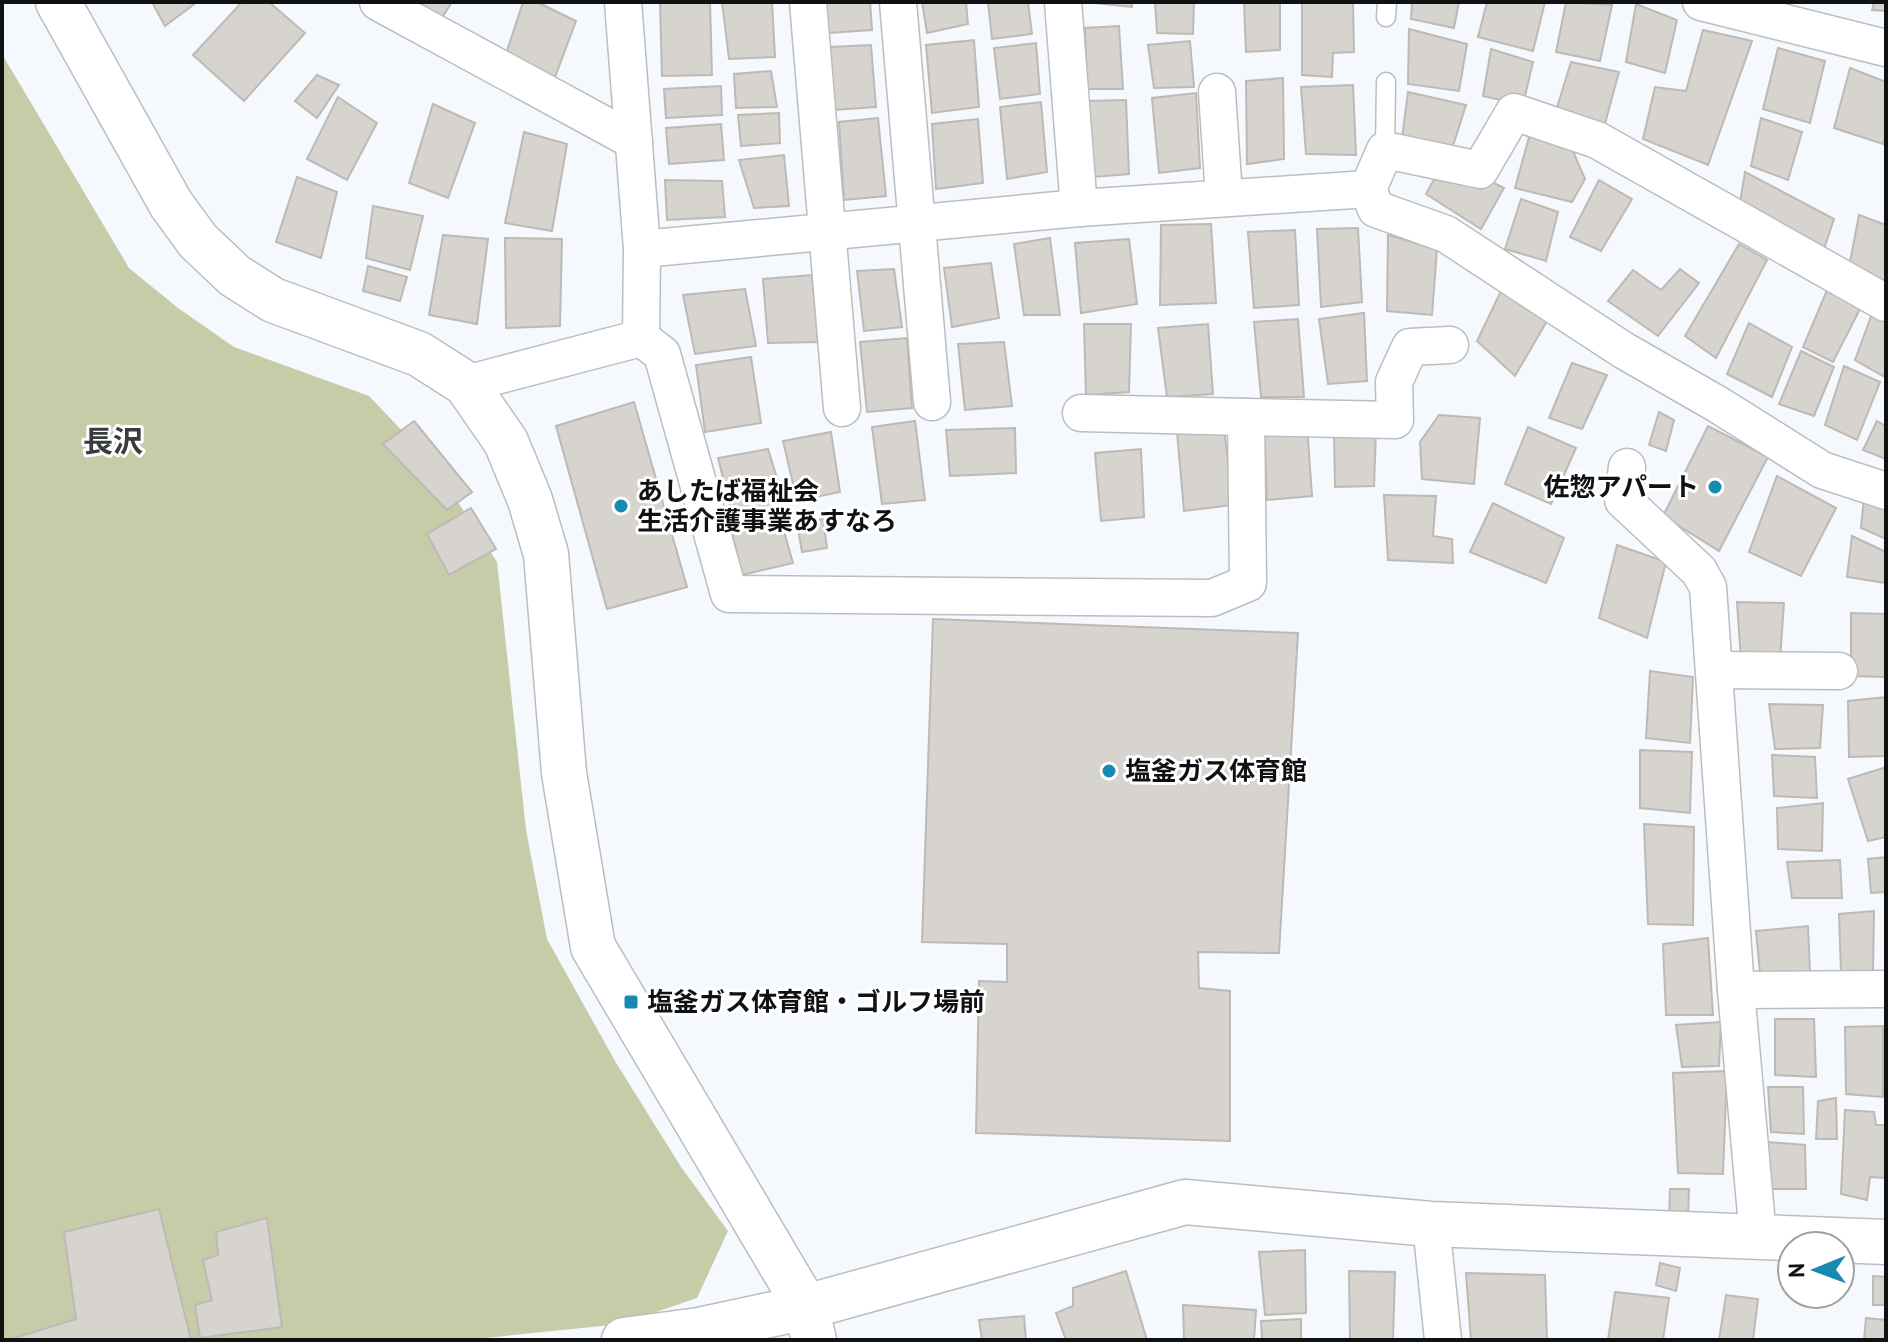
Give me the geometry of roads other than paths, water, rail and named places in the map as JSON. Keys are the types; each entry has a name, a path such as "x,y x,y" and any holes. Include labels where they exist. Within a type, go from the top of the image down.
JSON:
{"street":[{"path":"58,2 171,204 198,241 235,276 273,300 419,354 466,384 506,442 530,500 546,554 564,773 593,947 810,1324"},
{"path":"378,2 634,141"},
{"path":"623,2 642,249 641,338"},
{"path":"808,2 842,408"},
{"path":"898,2 932,402"},
{"path":"1063,2 1079,208"},
{"path":"1701,2 1886,48"},
{"path":"1217,92 1224,197"},
{"path":"1886,303 1597,140 1514,112 1480,170 1385,150 1368,189 1376,209 1446,234 1623,350 1822,470 1886,491"},
{"path":"642,249 1079,208 1368,189"},
{"path":"466,384 641,338"},
{"path":"641,338 662,354 729,594 1212,598 1248,583 1246,417"},
{"path":"1081,413 1395,420 1394,382 1410,347 1450,345"},
{"path":"1627,467 1623,500 1699,571 1708,587 1736,990 1758,1237"},
{"path":"1714,670 1839,671"},
{"path":"1736,990 1886,989"},
{"path":"624,1340 699,1330 810,1324 1185,1202 1431,1224 1886,1242"},
{"path":"1431,1224 1443,1340"}],"lane":[{"path":"1385,150 1386,82"}],"place":[{"name":"佐惣アパート","path":"1715,487"},
{"name":"あしたば福祉会 生活介護事業あすなろ","path":"621,506"},
{"name":"塩釜ガス体育館","path":"1109,771"},
{"name":"塩釜ガス体育館・ゴルフ場前","path":"631,1002"}],"district":[{"name":"長沢","path":"113,442"}]}
